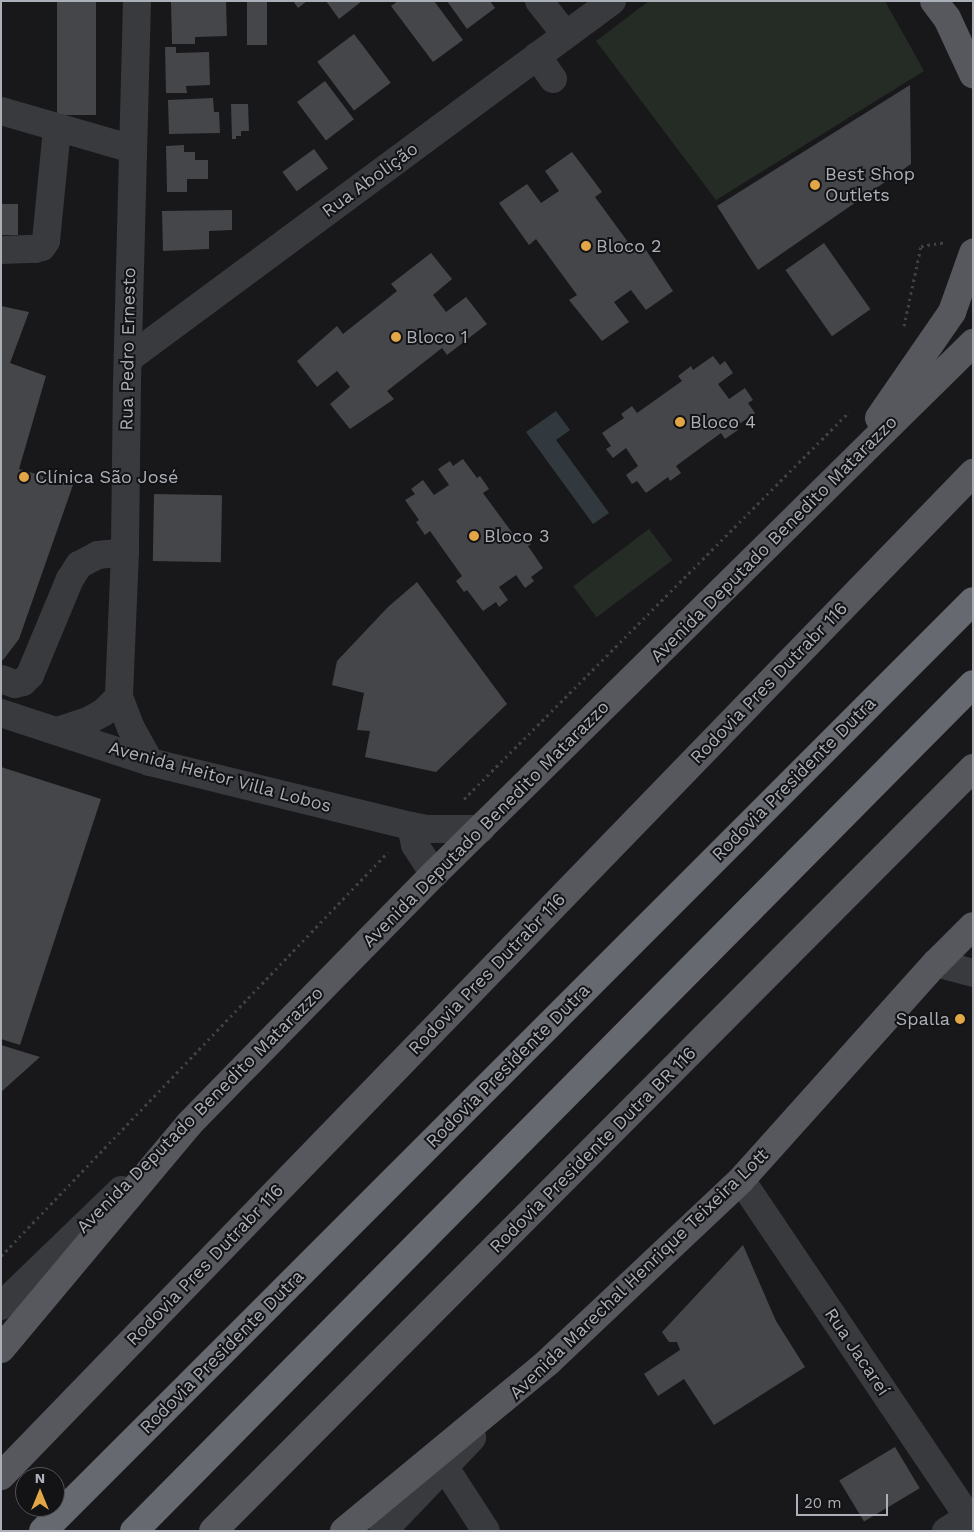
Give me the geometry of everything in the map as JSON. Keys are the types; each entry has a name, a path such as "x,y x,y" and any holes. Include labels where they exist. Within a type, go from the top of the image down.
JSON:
{"highway":[{"name":"Rodovia Presidente Dutra","path":"43,1531 973,600"},
{"path":"134,1531 973,684"}],"main road":[{"path":"934,1 947,18 973,74"},
{"path":"839,474 952,312 973,254"},
{"name":"Avenida Deputado Benedito Matarazzo","path":"189,1124 434,874 973,343"},
{"name":"Rodovia Pres Dutrabr 116","path":"1,1476 973,473"},
{"name":"Rodovia Presidente Dutra BR 116","path":"213,1531 973,768"},
{"name":"Avenida Marechal Henrique Teixeira Lott","path":"548,1362 741,1180 936,963 973,926"},
{"path":"1,1349 189,1124"},
{"path":"344,1531 548,1362"}],"street":[{"name":"Rua Pedro Ernesto","path":"137,1 125,552 119,698 131,728 150,762"},
{"path":"539,1 566,35"},
{"name":"Rua Abolição","path":"128,359 612,1"},
{"path":"537,56 553,79"},
{"path":"1,111 133,149"},
{"path":"1,250 35,249 42,247 46,241 57,128"},
{"path":"1,679 15,684 23,682 30,675 70,579 79,565 98,555 125,552"},
{"path":"57,731 88,721 104,712 119,698"},
{"name":"Avenida Heitor Villa Lobos","path":"1,713 150,762 411,826 426,829 481,829"},
{"path":"411,826 415,845 434,874"},
{"path":"936,963 973,973"},
{"name":"Avenida Deputado Benedito Matarazzo","path":"1,1306 189,1124"},
{"name":"Rua Jacareí","path":"741,1180 965,1521"},
{"name":"Avenida Marechal Henrique Teixeira Lott","path":"383,1531 444,1466 548,1362"},
{"path":"444,1466 486,1531"}],"path":[{"path":"902,335 921,246"},
{"path":"461,801 853,408"},
{"path":"1,1256 389,851"}],"shaded area":[{"path":"649,1 885,1 924,71 716,200 596,41"},
{"path":"556,411 570,430 556,440 609,513 593,524 526,432"},
{"path":"649,529 672,560 597,617 573,586"}],"building":[{"path":"57,1 96,1 96,115 57,115"},
{"path":"226,1 227,36 195,37 195,44 172,44 171,2"},
{"path":"247,1 267,1 267,45 247,45"},
{"path":"293,1 307,1 298,8"},
{"path":"326,1 362,1 339,19"},
{"path":"398,1 434,1 463,40 433,62 391,6"},
{"path":"447,1 490,1 495,8 467,29"},
{"path":"354,34 391,83 354,110 317,62"},
{"path":"165,47 176,47 176,53 209,52 210,85 186,86 187,93 166,93"},
{"path":"325,81 354,119 326,140 297,102"},
{"name":"Best Shop Outlets","path":"910,85 911,164 758,270 717,206"},
{"path":"213,98 214,112 219,112 220,133 169,134 168,100"},
{"path":"231,104 248,104 249,131 241,131 241,136 236,136 236,139 232,139"},
{"path":"184,145 184,152 195,152 195,160 208,160 208,179 187,179 187,192 167,192 166,146"},
{"path":"314,149 328,168 297,191 282,172"},
{"name":"Bloco 2","path":"572,152 602,192 595,197 636,253 644,247 673,291 646,310 631,290 614,302 629,322 602,341 569,300 577,295 536,239 529,245 499,203 527,184 541,203 559,191 545,171"},
{"path":"1,204 18,204 18,235 1,235"},
{"path":"232,210 232,230 209,231 209,249 163,251 162,211"},
{"path":"824,243 870,309 832,336 785,270"},
{"name":"Bloco 1","path":"431,253 452,279 433,295 446,312 466,297 487,324 447,355 442,348 387,391 394,399 350,429 330,404 350,387 337,371 317,387 297,361 337,326 343,334 397,291 391,284"},
{"name":"Clínica São José","path":"1,306 29,312 10,363 46,376 19,469 73,485 19,639 3,660 1,659"},
{"name":"Bloco 4","path":"713,356 720,365 725,361 733,373 718,384 729,399 745,388 753,400 748,403 755,413 735,427 738,430 725,439 721,433 676,466 681,473 670,481 668,477 646,493 637,481 632,484 626,475 638,466 626,448 613,458 606,449 611,446 602,433 624,418 621,414 632,406 637,413 682,381 678,376 691,366 693,370"},
{"name":"Bloco 3","path":"463,459 477,478 480,476 489,489 483,493 516,538 523,532 531,544 528,546 543,568 531,577 534,581 525,588 516,575 499,587 508,600 499,607 496,602 483,611 467,590 464,592 456,581 462,576 430,531 425,535 416,522 419,520 405,500 415,494 411,489 423,480 434,495 449,485 438,469 450,461 453,466"},
{"path":"154,494 222,495 221,562 153,561"},
{"path":"417,582 507,704 436,772 365,757 370,731 357,730 364,693 332,685 337,661 388,607"},
{"path":"1,767 101,799 20,1045 1,1039"},
{"path":"1,1045 40,1057 1,1092"},
{"path":"743,1245 776,1321 805,1367 714,1425 684,1379 658,1396 644,1374 680,1350 677,1342 669,1342 662,1332"},
{"path":"895,1447 920,1488 864,1522 839,1480"}],"place":[{"name":"Best Shop Outlets","path":"815,185"},
{"name":"Bloco 2","path":"586,246"},
{"name":"Bloco 1","path":"396,337"},
{"name":"Bloco 4","path":"680,422"},
{"name":"Clínica São José","path":"24,477"},
{"name":"Bloco 3","path":"474,536"},
{"name":"Spalla","path":"960,1019"}]}
